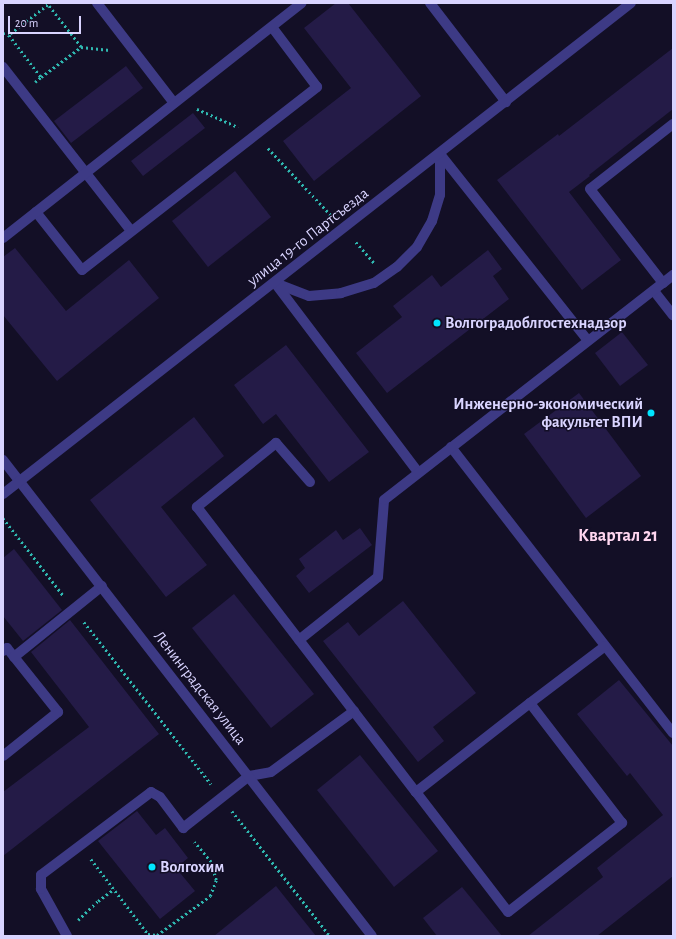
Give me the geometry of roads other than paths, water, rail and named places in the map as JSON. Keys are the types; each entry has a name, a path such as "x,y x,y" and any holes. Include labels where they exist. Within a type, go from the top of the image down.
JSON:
{"street":[{"path":"97,3 174,103"},
{"path":"3,238 302,3"},
{"path":"430,3 506,102"},
{"name":"улица 19-го Партсъезда","path":"3,494 440,154 631,3"},
{"path":"36,212 82,270 317,87 272,27"},
{"path":"3,67 132,231"},
{"path":"663,283 590,189 673,124"},
{"path":"275,283 309,296 341,293 374,283 397,267 417,247 432,221 440,194 440,154"},
{"path":"440,154 588,341"},
{"path":"299,640 378,577 384,500 451,446 673,275"},
{"path":"275,283 418,472"},
{"path":"654,291 673,315"},
{"path":"310,482 276,443 197,507 508,912 622,823 530,703"},
{"path":"451,446 673,733"},
{"name":"Ленинградская улица","path":"3,460 372,936"},
{"path":"14,657 102,586"},
{"path":"416,792 605,646"},
{"path":"3,651 7,648 58,712 3,756"},
{"path":"67,936 41,889 41,875 151,792 160,797 183,828 249,776 271,772 354,711"}],"place":[{"name":"Волгоградоблгостехнадзор","path":"437,323"},
{"name":"Инженерно-экономический факультет ВПИ","path":"651,413"},
{"name":"Волгохим","path":"152,867"}],"district":[{"name":"Квартал 21","path":"618,536"}]}
